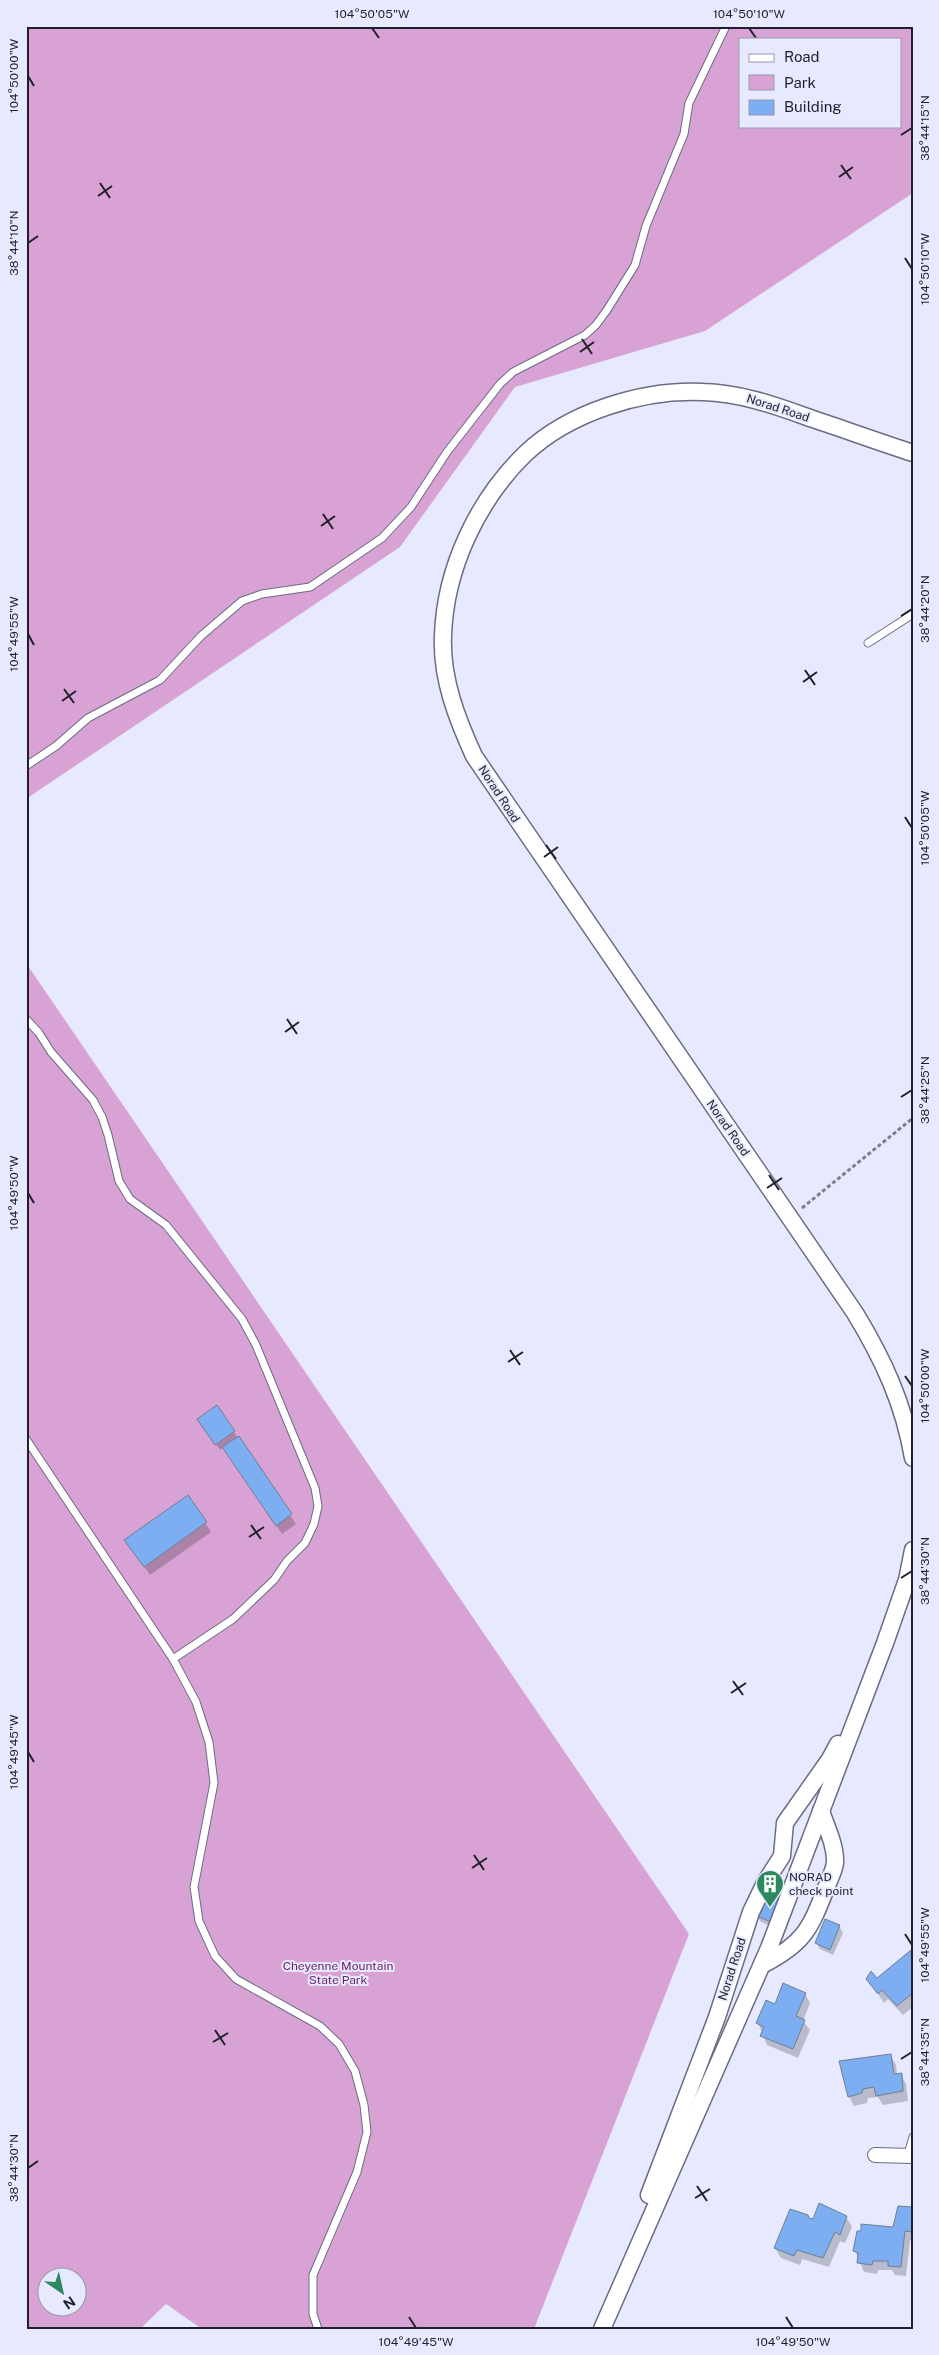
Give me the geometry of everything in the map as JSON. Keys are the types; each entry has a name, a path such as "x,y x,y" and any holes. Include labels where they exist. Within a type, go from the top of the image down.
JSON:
{"street":[{"name":"Norad Road","path":"913,453 750,397 703,392 661,393 624,400 591,413 556,431 526,454 474,521 456,566 446,601 442,638 448,686 459,723 474,756 855,1313 874,1344 893,1383 908,1426 913,1458"},
{"name":"Norad Road","path":"602,2329 762,1965 907,1580 913,1550"},
{"name":"Norad Road","path":"629,2268 647,2200 699,2068 751,1912 766,1881 782,1856 785,1823 830,1759 868,1687"},
{"path":"762,1965 786,1953 806,1934 815,1917 835,1863 832,1842 821,1810"},
{"path":"875,2155 911,2155"}],"lane":[{"path":"26,766 56,746 88,718 160,680 201,636 242,600 262,594 310,587 382,538 411,507 447,452 500,384 513,372 585,335 596,325 608,310 635,265 646,226 684,134 690,103 726,26"},
{"path":"868,643 913,614"},
{"path":"26,1019 39,1033 50,1052 93,1100 102,1117 119,1181 130,1199 166,1225 242,1319 256,1345 315,1488 318,1506 314,1524 305,1543 287,1561 274,1580 233,1619 173,1659"},
{"path":"26,1439 173,1659 198,1710 209,1742 214,1783 194,1887 199,1921 215,1956 236,1979 320,2026 339,2044 355,2071 364,2105 367,2132 357,2172 313,2275 313,2314 318,2329"},
{"path":"911,2155 913,2138"}],"path":[{"path":"790,1218 913,1118"}],"green space":[{"path":"26,26 913,26 913,193 705,331 515,387 400,547 26,799"},
{"name":"Cheyenne Mountain State Park","path":"26,963 689,1934 534,2329 202,2329 166,2304 140,2329 26,2329"}],"building":[{"path":"217,1405 235,1431 215,1445 197,1419"},
{"path":"239,1436 292,1514 276,1526 222,1447"},
{"path":"188,1495 207,1522 144,1567 124,1540"},
{"name":"NORAD check point","path":"765,1893 783,1901 774,1923 756,1916"},
{"name":"NORAD check point","path":"825,1919 840,1925 830,1950 815,1943"},
{"path":"911,1950 913,1993 897,2006 882,1990 878,1994 866,1979 871,1971 877,1978"},
{"path":"783,1983 806,1993 796,2016 805,2020 793,2049 760,2036 764,2027 756,2023 766,2000 775,2004"},
{"path":"891,2054 894,2074 902,2073 903,2091 876,2096 874,2087 863,2089 862,2093 848,2097 839,2061"},
{"path":"819,2203 847,2216 840,2235 835,2232 823,2258 797,2250 794,2256 774,2248 790,2209 808,2215 809,2218 813,2219"},
{"path":"898,2206 913,2207 913,2232 905,2231 901,2267 888,2266 888,2261 873,2261 872,2265 857,2263 858,2253 853,2251 857,2231 861,2231 861,2224 893,2227"}],"place":[{"name":"NORAD check point","path":"770,1908"}]}
